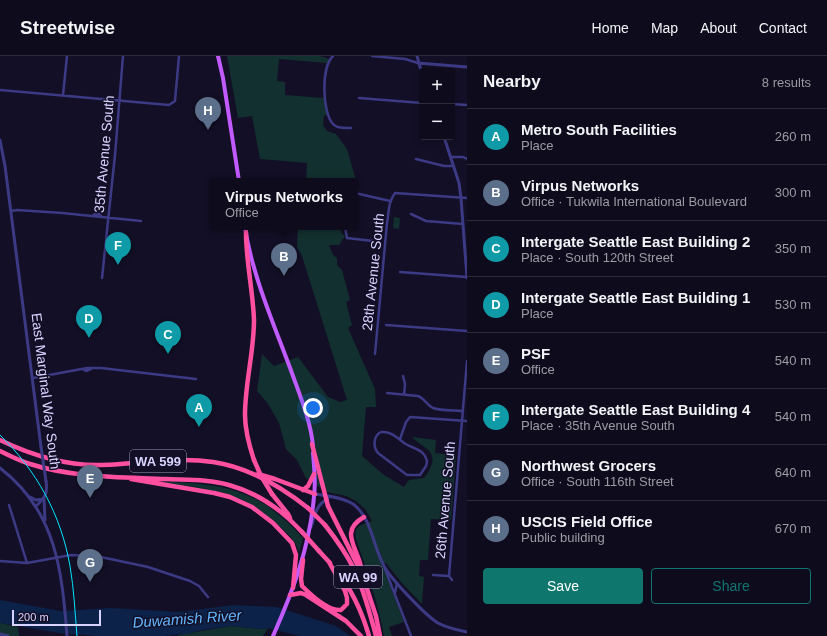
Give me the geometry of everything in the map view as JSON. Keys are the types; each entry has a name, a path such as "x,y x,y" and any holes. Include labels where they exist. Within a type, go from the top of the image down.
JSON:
{"highway":[{"path":"245,230 254,321 245,416 249,443 261,476 290,519"},
{"name":"WA 599","path":"0,440 37,456 67,463 97,465 190,460 213,462 235,468 272,483 308,508"},
{"path":"312,444 328,506 362,574 376,616 380,636"},
{"name":"WA 599","path":"0,451 30,464 52,470 113,476 208,481 228,484 252,494 270,504 290,519 302,532"},
{"path":"235,468 275,479 315,494"},
{"path":"303,490 308,486 314,474"},
{"path":"113,476 214,493 230,497 252,507 278,528 289,539 294,548 296,561 293,588"},
{"name":"WA 99","path":"308,508 325,525 336,539 354,570 363,591 376,636"},
{"path":"362,574 360,562 351,540 351,532 355,524 364,517"},
{"name":"WA 99","path":"302,532 348,586 363,618 369,636"},
{"path":"303,560 301,579 302,586 329,607 335,610 341,610 346,606 347,598 345,591 329,562"},
{"path":"290,595 301,593 306,595 346,621 361,636"}],"main road":[{"path":"218,56 223,78 239,178"},
{"path":"245,230 261,289 298,390 308,422 312,444 315,494 311,528 303,560 288,602 273,636"}],"street":[{"path":"63,95 67,56"},
{"name":"35th Avenue South","path":"102,278 122,56"},
{"path":"0,90 169,105 174,103 176,98 179,56"},
{"path":"332,56 328,63 326,74 324,95 326,107 333,124 336,127 351,128"},
{"path":"372,56 404,59 418,63 467,67"},
{"path":"417,56 420,68"},
{"path":"359,98 419,103"},
{"path":"455,104 467,105"},
{"name":"East Marginal Way South","path":"0,140 11,211 46,481 47,492 44,499 45,522"},
{"path":"400,272 467,277 459,183 445,140"},
{"path":"451,157 463,157 467,159"},
{"path":"416,159 444,166 454,166"},
{"name":"28th Avenue South","path":"375,354 390,201 395,193 461,198"},
{"path":"358,194 390,201"},
{"path":"461,198 467,198"},
{"path":"11,211 17,210 94,217 101,216 141,221"},
{"path":"411,214 429,222 463,224"},
{"path":"346,230 347,238 373,241"},
{"path":"386,324 467,331"},
{"name":"26th Avenue South","path":"452,580 449,576 467,363"},
{"path":"33,378 101,368 196,379"},
{"path":"402,376 405,384 404,395"},
{"path":"387,393 420,397 434,408 463,411"},
{"path":"400,439 406,422 410,417 467,421"},
{"path":"381,432 393,434 400,439 425,456 427,462 426,466 420,474 407,475 375,450 376,437 381,432"},
{"path":"0,468 30,497 45,522 57,557 64,600 67,636"},
{"path":"315,494 332,497 352,504 364,517 411,636"},
{"path":"30,497 36,500 44,499"},
{"path":"311,528 319,505 322,501 332,497"},
{"path":"36,506 44,499"},
{"path":"9,505 27,563"},
{"path":"0,561 27,563 57,557 85,554 148,566 192,582 199,586 208,597"},
{"path":"384,567 397,583 436,622 467,632"},
{"path":"432,575 449,576"},
{"path":"394,595 397,583"},
{"path":"0,634 8,636"}],"green space":[{"path":"227,56 320,56 329,59 327,63 279,59 277,81 285,82 285,95 324,98 328,114 324,116 323,125 327,131 336,134 347,149 355,178 306,178 307,163 260,159 252,116 238,118"},
{"path":"394,217 400,218 399,229 393,228"},
{"path":"298,230 341,230 342,234 345,236 339,245 329,245 333,255 337,258 337,265 342,270 350,300 346,302 352,325 348,328 375,389 376,407 366,407 362,456 384,475 404,487 409,480 424,478 432,464 432,456 430,452 412,437 436,440 435,453 456,455 451,520 431,519 428,560 420,560 419,576 424,577 422,604 401,582 386,563 382,564 404,622 389,627 392,636 384,636 375,599 355,534 359,526 372,521 365,509 356,501 346,496 327,492 306,478 297,460 286,449 279,423 268,404 257,391 262,354 274,366 298,357 328,397 340,402 347,400 302,256 297,247"},
{"path":"160,481 204,484 222,487 255,499 270,508 286,521 303,538 299,553 296,544 288,534 267,515 248,503 238,498 218,492"},
{"path":"0,623 18,627 19,636 0,636"},
{"path":"231,626 262,629 268,628 263,636 178,636 178,635"}],"water":[{"name":"Duwamish River","path":"0,600 61,611 111,608 179,612 234,605 277,607 336,626 350,636 300,636 268,628 262,629 231,626 186,634 163,636 97,636 59,633 0,623"}],"tram line":[{"path":"0,435 25,463 46,495 54,512 66,547 70,566 77,636"}],"place":[{"name":"USCIS Field Office","path":"208,130"},
{"name":"Intergate Seattle East Building 4","path":"118,265"},
{"name":"Virpus Networks","path":"284,276"},
{"name":"Intergate Seattle East Building 1","path":"89,338"},
{"name":"Intergate Seattle East Building 2","path":"168,354"},
{"name":"Metro South Facilities","path":"199,427"},
{"name":"PSF","path":"90,498"},
{"name":"Northwest Grocers","path":"90,582"}]}
